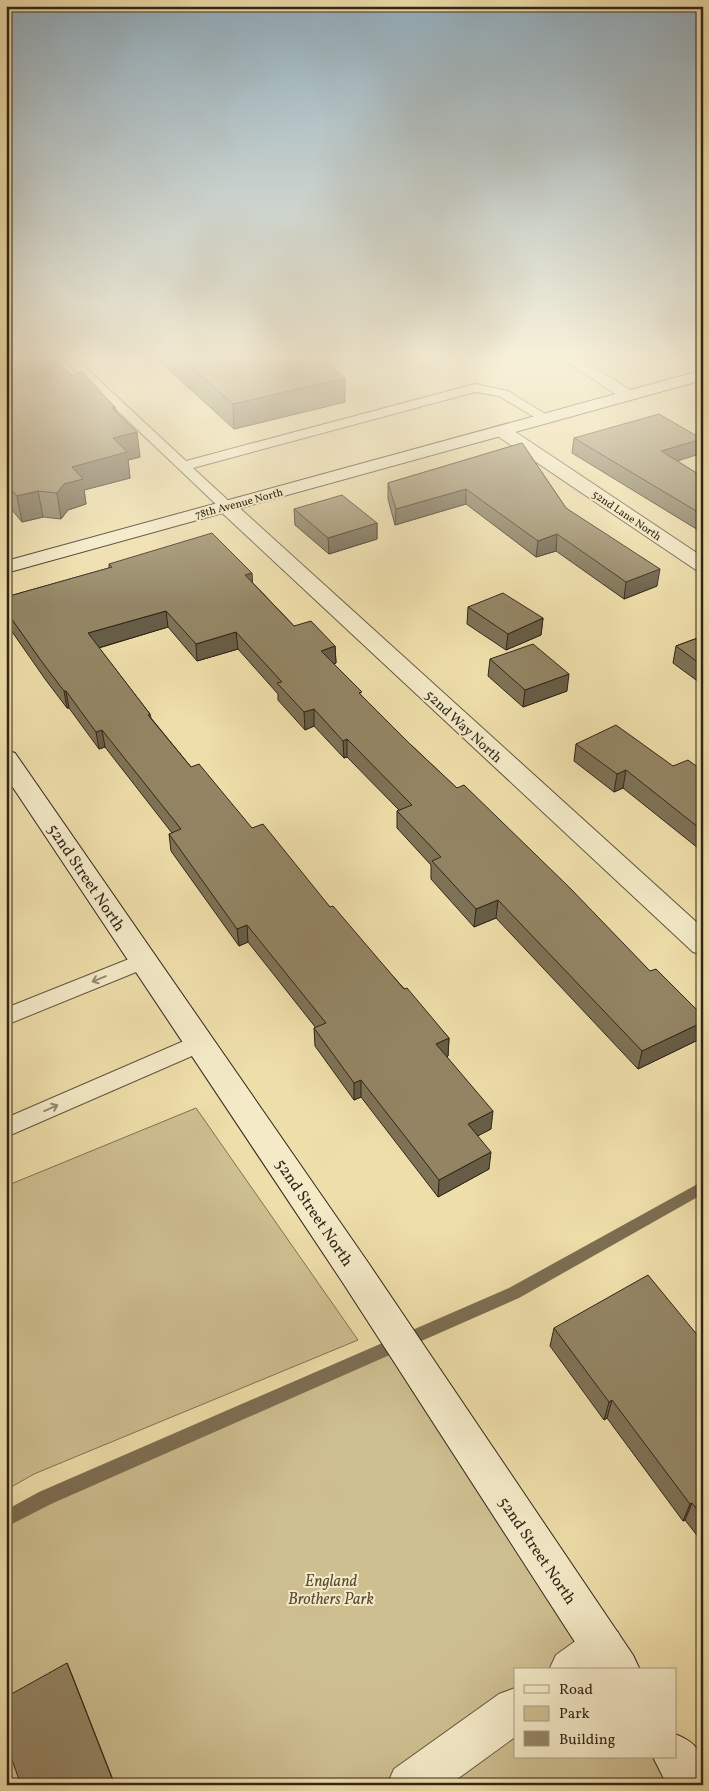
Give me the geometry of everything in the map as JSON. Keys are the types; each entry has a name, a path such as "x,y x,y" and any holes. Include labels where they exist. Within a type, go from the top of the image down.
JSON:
{"street":[{"name":"78th Avenue North","path":"6,567 474,439"},
{"name":"52nd Lane North","path":"513,439 703,566"},
{"name":"52nd Way North","path":"226,506 703,945"},
{"name":"52nd Street North","path":"6,758 355,1272 446,1412 597,1662"},
{"path":"410,1785 514,1711"},
{"path":"676,1758 694,1785"}],"lane":[{"path":"154,439 226,506"},
{"path":"183,466 286,439"},
{"path":"6,1017 144,961"},
{"path":"6,1128 200,1043"}],"green space":[{"path":"196,1108 358,1340 34,1474 6,1490 6,1186"},
{"name":"England Brothers Park","path":"404,1347 617,1668 514,1668 514,1758 676,1758 695,1785 6,1785 6,1520 45,1498"}],"building":[{"path":"6,439 114,439 127,452 72,467 83,479 64,484 57,493 38,491 17,496 6,484"},
{"path":"575,439 702,439 661,451 703,477 703,515"},
{"path":"522,443 566,508 660,569 626,582 557,534 538,541 466,489 396,509 388,483"},
{"path":"342,495 377,523 328,538 294,509"},
{"path":"212,533 252,573 245,575 294,626 311,621 335,646 321,651 362,692 359,693 410,744 457,788 464,785 570,888 650,971 656,969 703,1016 703,1022 642,1051 498,900 476,909 432,861 441,857 397,811 412,805 347,739 343,741 314,709 304,712 277,683 282,682 236,632 196,644 166,611 88,633 150,714 148,715 191,767 199,764 252,828 263,824 330,907 333,906 449,1038 436,1044 493,1111 468,1124 491,1152 439,1180 361,1080 354,1083 314,1028 326,1023 247,925 237,929 169,834 181,829 102,730 96,732 42,662 6,611 6,597 112,567 109,564"},
{"path":"503,593 543,618 508,634 468,607"},
{"path":"703,636 703,666 676,646"},
{"path":"533,644 569,674 525,690 490,659"},
{"path":"616,725 673,766 688,760 703,771 703,831 626,770 617,774 576,744"},
{"path":"648,1275 703,1342 703,1517 692,1503 690,1504 612,1400 609,1402 554,1328"},
{"path":"67,1663 113,1781 108,1785 21,1785 6,1743 6,1697"}],"waterway":[{"path":"6,1519 45,1498 514,1293 703,1187"}]}
